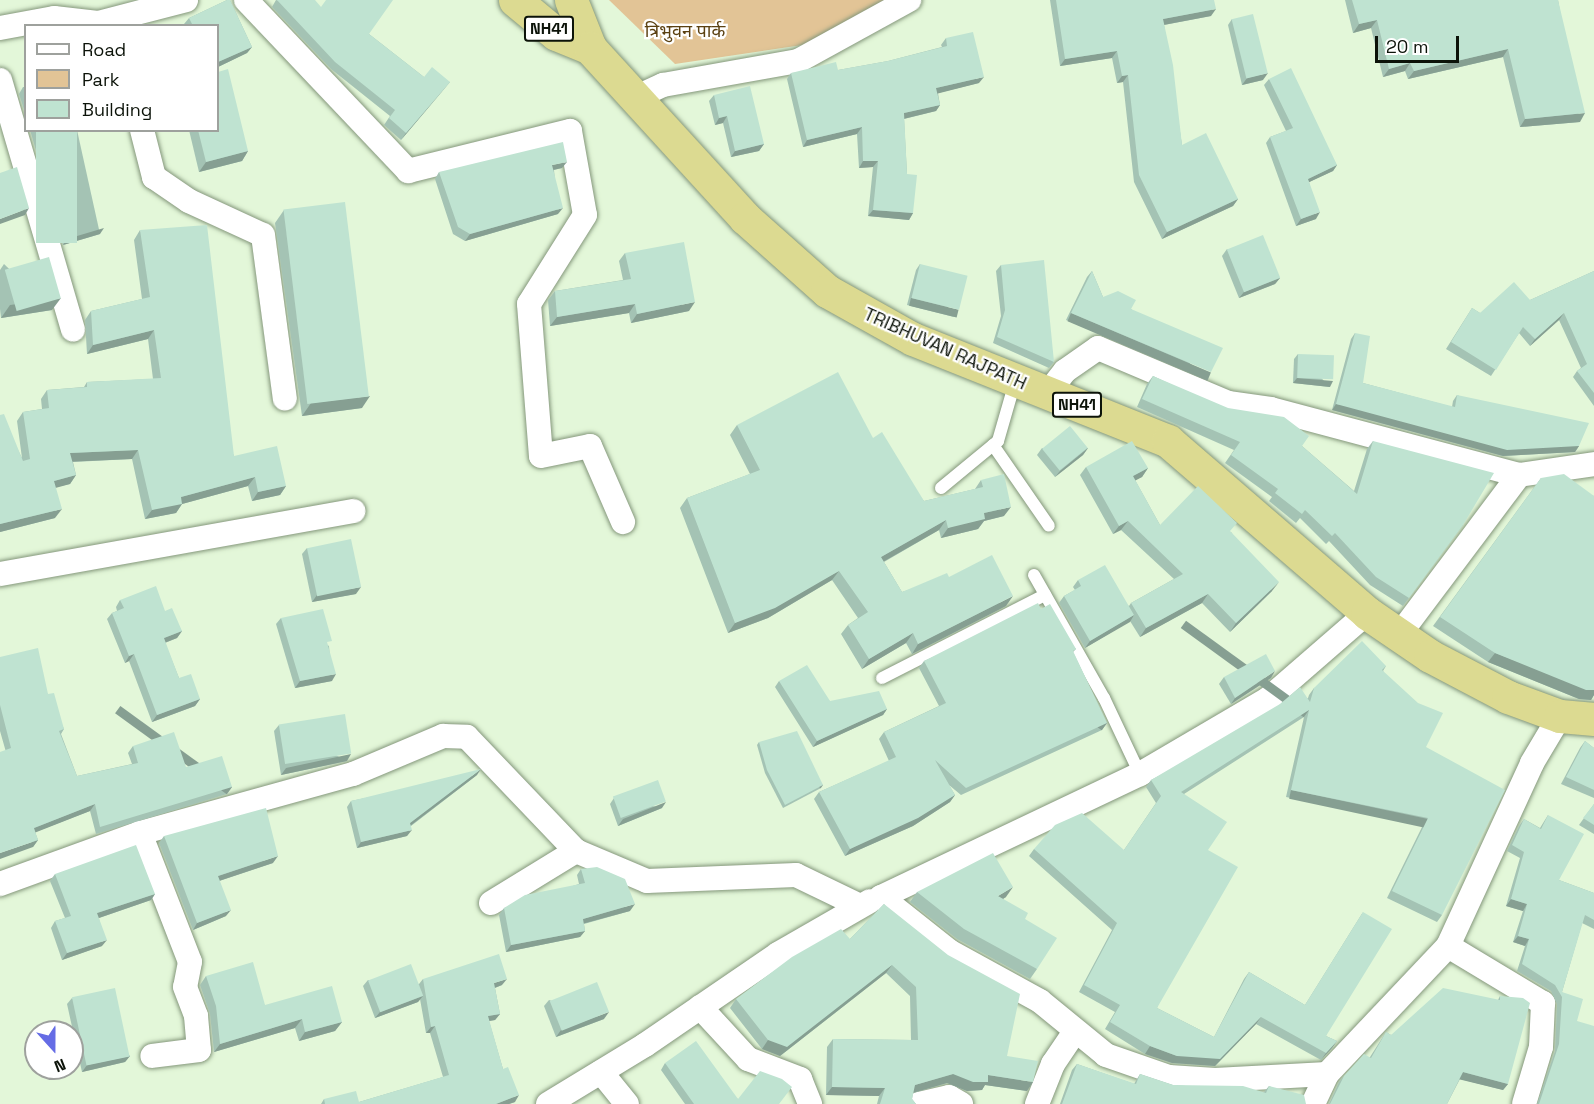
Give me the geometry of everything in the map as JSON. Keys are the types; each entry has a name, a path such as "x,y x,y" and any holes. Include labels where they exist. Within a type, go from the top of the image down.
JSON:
{"highway":[{"name":"TRIBHUVAN RAJPATH","path":"514,0 556,34 590,48"},
{"name":"TRIBHUVAN RAJPATH","path":"571,0 590,48 745,218 827,291 913,339 1015,382 1168,441 1367,613 1399,635 1466,677 1560,716 1594,719"}],"street":[{"path":"0,28 54,18 99,24 186,0"},
{"path":"246,0 408,171 570,130 585,215 529,304 541,456 590,446 623,522"},
{"path":"635,98 663,84 798,61 909,0"},
{"path":"0,80 73,330"},
{"path":"143,132 154,177 189,201 263,235 285,399"},
{"path":"1047,394 1065,371 1098,348 1228,403 1271,408 1519,475 1594,464"},
{"path":"1399,635 1519,475"},
{"path":"0,574 353,511"},
{"path":"548,1104 858,905 881,897 1140,774 1268,699 1367,613"},
{"path":"1313,1104 1327,1074 1448,946 1532,763 1560,716"},
{"path":"0,884 140,833 324,784 442,736 466,737 576,851 647,881 796,875 858,905"},
{"path":"140,833 190,962 185,987 196,1016 199,1050 152,1056"},
{"path":"491,903 576,851"},
{"path":"881,897 949,951 1040,1001 1074,1031 1106,1054 1169,1077 1215,1080 1327,1074"},
{"path":"1448,946 1543,1004 1541,1047 1524,1104"},
{"path":"700,1007 748,1059 800,1079 810,1104"},
{"path":"1037,1104 1053,1064 1074,1031"},
{"path":"601,1072 627,1104"},
{"path":"919,1104 949,1097 961,1104"}],"lane":[{"path":"941,488 993,445 1015,382"},
{"path":"993,445 1049,526"},
{"path":"1034,575 1104,698 1140,774"},
{"path":"882,678 1045,595"}],"green space":[{"name":"त्रिभुवन पार्क","path":"609,0 909,0 836,40 675,64"}],"building":[{"path":"230,0 252,47 219,62 219,24 192,24 189,18"},
{"path":"277,0 315,0 321,7 326,0 393,0 369,34 424,77 432,67 450,82 406,133 389,118 395,110 335,62"},
{"path":"1056,0 1214,0 1216,9 1163,19 1173,65 1182,145 1206,133 1238,199 1167,232 1139,175 1128,75 1122,76 1117,51 1065,59"},
{"path":"1352,0 1558,0 1585,113 1525,119 1508,49 1414,71 1410,63 1389,69 1377,20 1359,24"},
{"path":"1253,14 1268,73 1246,79 1232,19"},
{"path":"973,32 984,77 936,88 940,105 904,113 907,174 917,175 913,213 873,210 878,161 863,161 862,127 807,140 791,73 836,62 838,70 888,61 947,46 946,38"},
{"path":"1291,68 1337,165 1308,179 1320,212 1301,219 1270,137 1293,128 1269,79"},
{"path":"228,69 248,151 206,162 198,132 219,132 219,72"},
{"path":"750,86 764,144 735,151 727,116 719,118 714,95"},
{"path":"36,132 77,132 77,243 36,243"},
{"path":"563,142 567,162 552,165 563,208 470,234 458,227 439,172"},
{"path":"17,167 29,208 0,219 0,173"},
{"path":"345,202 369,397 307,404 283,210"},
{"path":"207,225 234,456 277,446 286,486 258,492 255,477 181,497 182,504 152,510 138,450 70,453 76,475 54,481 62,509 0,524 0,415 4,414 23,461 30,459 23,412 49,408 47,390 87,387 87,382 161,378 154,330 93,345 91,311 150,297 140,230"},
{"path":"1263,235 1280,278 1244,292 1227,250"},
{"path":"684,242 695,302 637,314 635,304 557,317 555,291 631,279 625,253"},
{"path":"49,257 61,298 17,311 5,270"},
{"path":"1044,260 1054,362 997,337 1005,310 1001,265"},
{"path":"920,264 968,276 959,310 912,298"},
{"path":"1092,271 1103,297 1118,291 1136,300 1131,309 1223,348 1211,372 1071,313"},
{"path":"1594,271 1594,393 1577,371 1587,364 1564,313 1535,339 1523,327 1496,370 1451,342 1472,308 1480,313 1514,282 1530,300"},
{"path":"1355,333 1370,336 1363,383 1455,407 1457,395 1589,423 1579,446 1507,450 1336,404"},
{"path":"1298,354 1334,355 1333,379 1297,378"},
{"path":"838,372 873,438 882,432 924,501 983,487 981,480 1004,474 1011,507 984,513 985,519 948,528 946,520 881,557 902,592 947,573 949,577 992,555 1013,596 918,644 913,633 869,659 848,625 868,612 839,571 775,608 735,623 687,498 760,470 737,425"},
{"path":"1153,376 1228,408 1284,417 1309,436 1302,446 1357,494 1373,441 1494,473 1463,525 1409,598 1376,577 1335,533 1332,536 1305,510 1302,514 1275,493 1278,489 1231,455 1240,442 1142,399"},
{"path":"1070,426 1088,448 1060,470 1042,449"},
{"path":"1132,441 1148,468 1133,476 1160,525 1198,486 1237,523 1230,531 1279,582 1236,623 1208,594 1146,628 1131,603 1183,574 1128,521 1119,526 1086,467"},
{"path":"1564,474 1594,496 1594,690 1586,690 1495,653 1440,617 1541,478"},
{"path":"351,539 361,587 317,596 307,548"},
{"path":"1105,565 1134,615 1090,641 1064,596 1081,586 1078,580"},
{"path":"156,586 165,611 172,608 182,631 164,638 179,678 191,674 200,699 157,715 134,654 129,656 112,613 124,608 120,600"},
{"path":"1038,603 1041,609 1050,604 1076,649 1073,651 1107,723 966,788 935,760 955,795 918,818 850,849 819,792 896,757 884,732 946,703 924,661"},
{"path":"323,609 332,641 327,642 336,674 300,681 281,618"},
{"path":"1362,641 1386,666 1382,670 1418,703 1443,713 1426,747 1505,790 1442,915 1392,891 1428,818 1291,790 1309,710 1181,792 1227,822 1208,850 1238,867 1157,1008 1214,1037 1249,972 1305,1005 1363,912 1392,929 1326,1036 1337,1041 1326,1053 1261,1017 1220,1059 1177,1056 1150,1046 1110,1022 1120,1005 1084,985 1117,923 1034,849 1055,825 1082,813 1124,850 1161,796 1151,780 1280,704 1300,687 1310,702 1314,688"},
{"path":"38,648 48,694 54,693 64,729 59,731 77,776 138,763 133,746 174,732 186,767 222,756 232,787 100,827 95,804 34,828 38,840 0,853 0,752 11,748 0,705 0,657"},
{"path":"1266,654 1275,671 1235,698 1224,677"},
{"path":"807,665 830,701 879,691 887,709 817,741 779,681"},
{"path":"345,714 351,754 285,764 279,724"},
{"path":"797,731 823,785 785,805 767,770 759,742"},
{"path":"1585,741 1594,748 1594,790 1566,777"},
{"path":"481,769 410,823 412,830 361,842 351,801"},
{"path":"658,780 666,802 621,818 613,796"},
{"path":"1594,804 1594,825 1583,818"},
{"path":"266,808 278,856 218,876 231,910 197,923 164,836"},
{"path":"1548,815 1584,834 1559,880 1594,893 1594,920 1585,915 1562,992 1583,999 1577,1021 1594,1026 1594,1104 1539,1104 1559,1044 1562,997 1555,985 1522,964 1529,939 1518,936 1527,904 1511,899 1524,852 1512,845 1524,819 1541,829"},
{"path":"136,845 155,894 97,913 107,940 67,953 55,921 71,916 55,874"},
{"path":"993,853 1013,887 998,896 1028,913 1025,919 1057,938 1037,969 964,929 917,892"},
{"path":"597,867 625,879 635,904 583,919 585,931 511,945 504,908 525,895 585,883 581,869"},
{"path":"884,904 948,955 1020,994 1007,1056 1038,1061 1033,1082 988,1075 988,1082 973,1082 953,1074 915,1085 912,1099 916,1104 880,1104 885,1088 832,1087 833,1039 918,1040 916,987 892,965 787,1047 768,1040 736,999 792,957 841,929 850,939"},
{"path":"499,954 507,979 494,983 500,1014 488,1016 503,1069 508,1067 519,1095 496,1104 325,1104 324,1099 356,1091 359,1102 449,1075 435,1026 431,1027 423,979"},
{"path":"253,962 265,1005 332,986 342,1022 305,1032 302,1019 220,1044 216,1006 206,976"},
{"path":"411,964 423,996 380,1012 368,980"},
{"path":"597,982 609,1012 562,1031 550,1001"},
{"path":"115,988 130,1056 87,1066 84,1054 84,1020 77,1020 72,997"},
{"path":"1443,988 1500,1000 1500,996 1523,998 1530,1003 1508,1084 1463,1072 1447,1104 1330,1104 1344,1076 1364,1054 1371,1058 1386,1032 1391,1035"},
{"path":"696,1041 738,1099 760,1071 782,1079 792,1087 779,1104 694,1104 665,1063"},
{"path":"1077,1064 1136,1084 1140,1074 1173,1085 1243,1086 1266,1093 1269,1086 1304,1095 1306,1104 1062,1104"}]}
